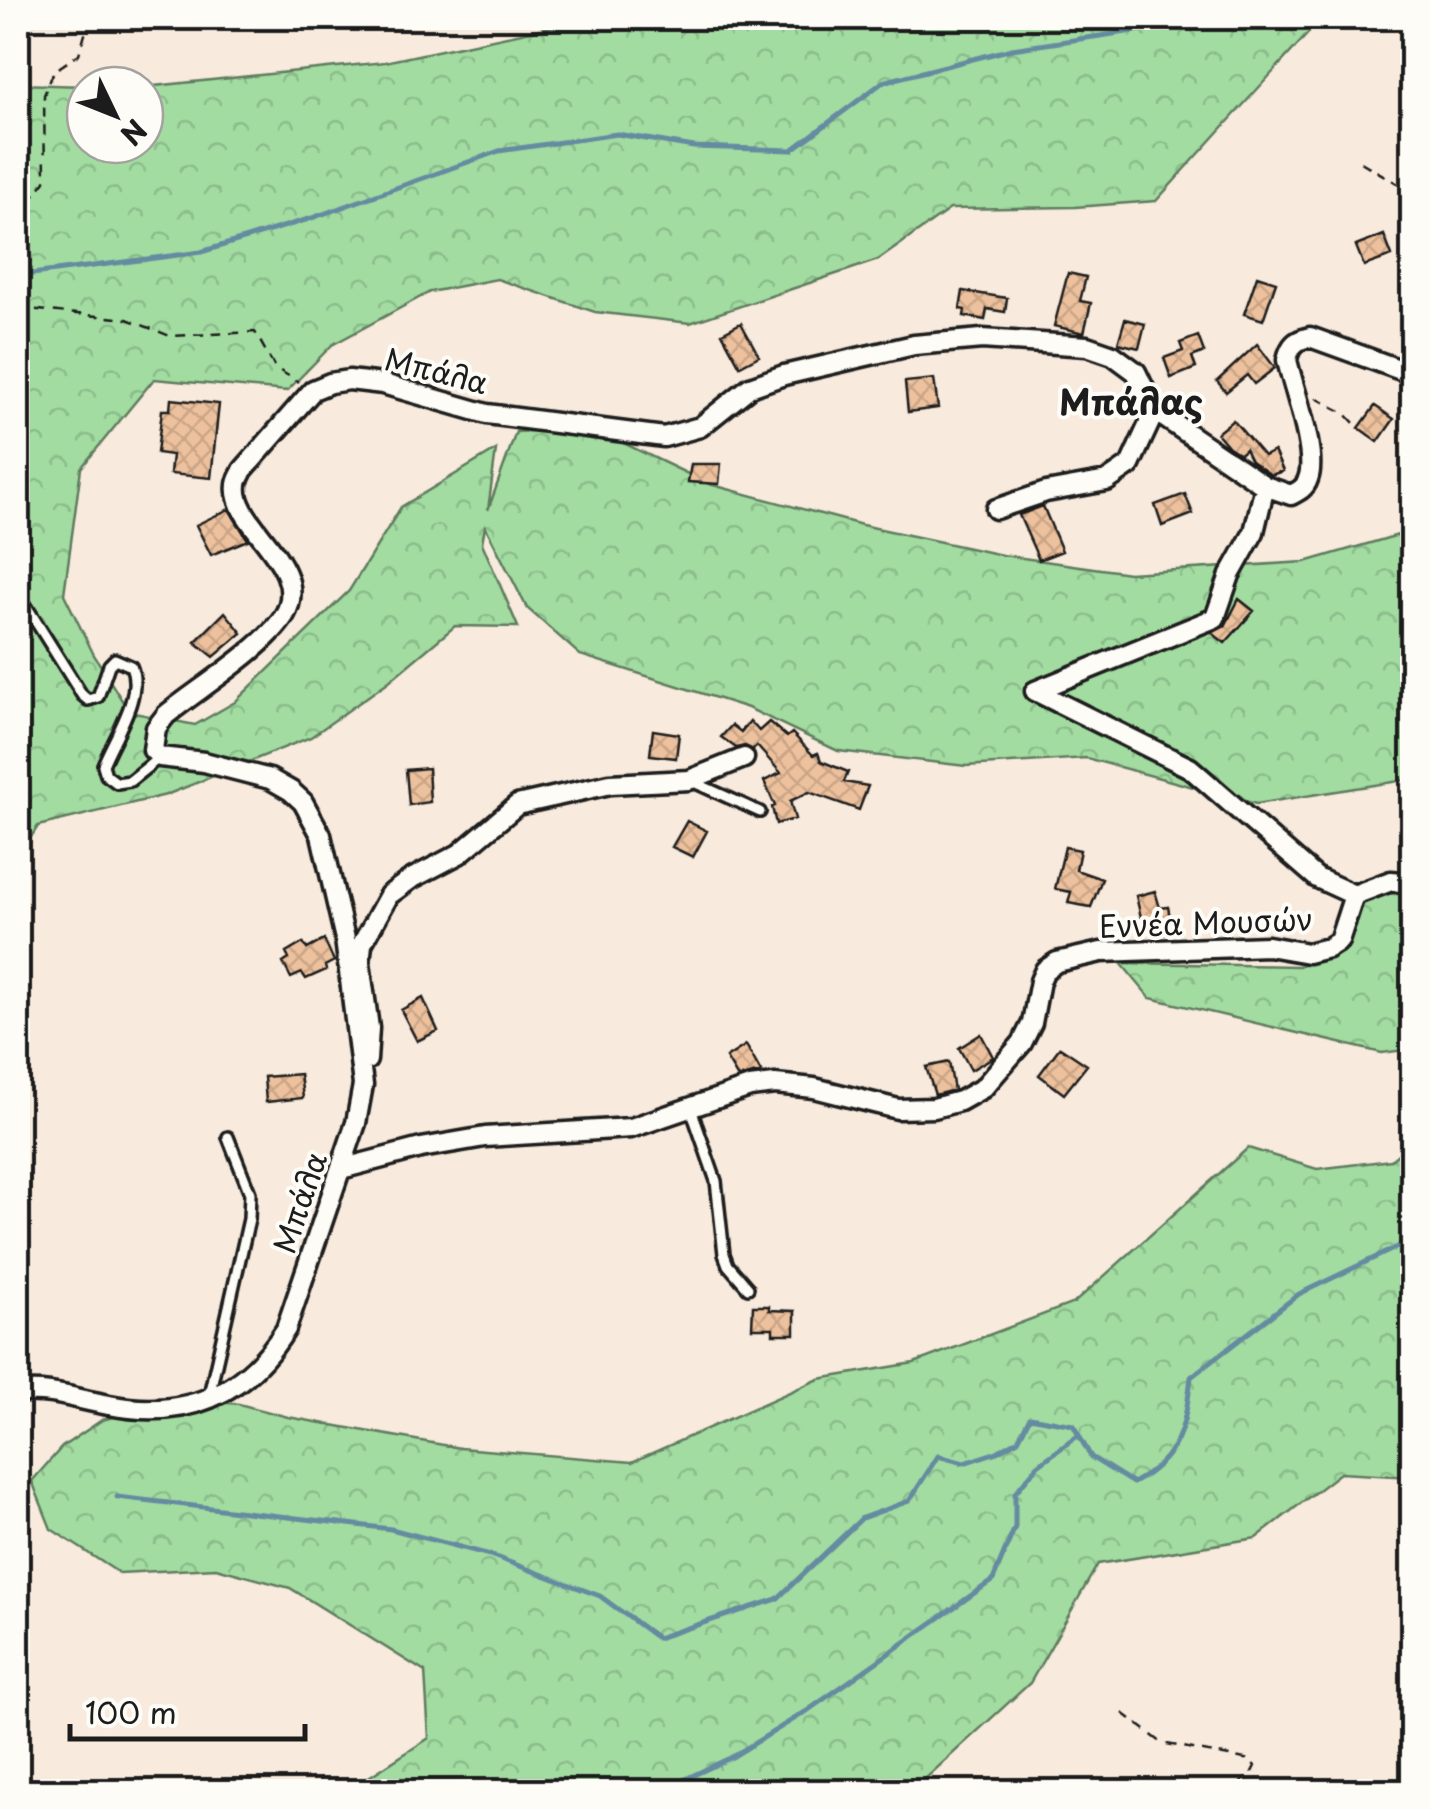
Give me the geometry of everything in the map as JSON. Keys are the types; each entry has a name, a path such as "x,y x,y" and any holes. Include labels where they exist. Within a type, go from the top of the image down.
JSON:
{"street":[{"path":"1265,486 1291,495 1308,481 1311,462 1287,360 1289,348 1297,340 1310,337 1412,374"},
{"name":"Μπάλα","path":"313,390 349,380 383,384 487,414 664,437 700,426 750,387 784,375 914,345 982,339 1087,346 1113,355 1136,372 1155,411 1265,486"},
{"path":"160,757 152,742 166,715 262,639 282,620 290,604 290,584 238,498 236,485 242,470 313,390"},
{"path":"996,509 1046,492 1107,481 1130,465 1155,411"},
{"name":"Εννέα Μουσών","path":"1265,486 1254,532 1230,575 1215,618 1035,691 1190,768 1317,878 1354,896 1391,881 1412,883"},
{"name":"Μπάλα","path":"18,1393 41,1391 145,1410 176,1408 208,1399 238,1384 268,1358 286,1329 356,1123 362,1085 346,939 314,818 292,790 270,779 204,762 160,757"},
{"path":"362,1085 370,1050 360,963 362,944 389,895 410,878 459,854 518,805 610,784 690,780 744,758"},
{"name":"Εννέα Μουσών","path":"341,1170 421,1148 485,1137 632,1128 690,1106 775,1084 814,1088 898,1109 934,1108 960,1101 983,1088 1022,1043 1032,1023 1040,980 1045,970 1057,962 1100,952 1268,946 1308,953 1338,941 1354,896"}],"lane":[{"path":"18,593 88,700 98,696 109,665 116,659 131,666 136,677 135,691 103,766 106,776 118,783 130,780 160,757"},
{"path":"690,780 760,812"},
{"path":"690,1106 716,1181 724,1254 728,1265 748,1288"},
{"path":"208,1399 249,1219 250,1193 228,1137"}],"path":[{"path":"18,216 45,181 44,96 54,71 79,54 90,18"},
{"path":"1360,162 1412,192"},
{"path":"18,308 127,319 170,336 255,332 275,368 313,390"},
{"path":"1295,394 1321,398 1354,423"},
{"path":"1124,1712 1162,1743 1250,1760 1254,1766 1251,1774 1230,1792"}],"green space":[{"path":"592,18 1322,18 1156,201 950,209 878,260 690,323 595,312 497,279 430,292 332,345 287,391 154,379 81,468 64,594 94,655 129,712 195,725 235,702 349,591 401,507 496,450 488,510 516,432 592,428 709,484 862,525 1002,555 1129,573 1305,562 1412,531 1412,779 1256,804 1086,758 966,766 838,751 748,708 580,655 527,608 485,526 482,543 518,627 455,626 388,682 311,737 166,795 38,826 18,858 18,84 65,85 65,165 165,165 165,85 385,62"},
{"path":"1381,893 1412,895 1412,1049 1382,1053 1150,998 1121,963 1299,966 1346,944 1356,908"},
{"path":"1412,1142 1412,1477 1340,1473 1256,1538 1098,1564 1030,1683 912,1791 347,1791 429,1738 425,1672 290,1588 216,1568 119,1573 51,1529 32,1481 62,1447 102,1420 181,1399 239,1404 288,1417 460,1448 632,1462 819,1379 914,1363 1074,1303 1248,1148 1317,1169 1391,1160"}],"building":[{"path":"1384,235 1392,256 1364,266 1356,246"},
{"path":"1068,273 1086,277 1080,301 1091,303 1084,333 1054,326"},
{"path":"1257,276 1276,282 1263,320 1244,314"},
{"path":"963,291 1007,298 1005,312 987,309 985,320 964,316 965,310 960,309"},
{"path":"1125,319 1145,324 1139,348 1118,343"},
{"path":"741,323 759,356 740,366 722,333"},
{"path":"1198,336 1204,352 1192,357 1196,368 1171,378 1164,358 1183,351 1180,343"},
{"path":"1257,344 1275,368 1254,384 1247,375 1226,392 1217,381"},
{"path":"934,379 938,408 908,412 905,382"},
{"path":"171,399 219,404 211,478 170,474 172,455 157,453 162,410 170,410"},
{"path":"1375,406 1394,419 1378,442 1359,428"},
{"path":"1233,420 1264,456 1274,451 1283,471 1271,475 1251,461 1245,449 1240,454 1229,447 1217,433"},
{"path":"691,464 721,464 719,484 688,482"},
{"path":"1185,494 1193,514 1162,526 1155,505"},
{"path":"1043,506 1062,551 1039,560 1019,515"},
{"path":"229,509 248,540 211,555 196,525"},
{"path":"1239,599 1254,611 1225,643 1212,633 1225,626"},
{"path":"225,612 242,633 214,657 195,642"},
{"path":"750,721 759,731 769,722 787,737 792,733 813,755 818,753 821,761 848,772 844,782 868,786 859,810 809,792 790,801 795,819 776,824 772,807 775,806 764,781 781,773 757,746 753,750 745,746 736,748 721,737 732,725 741,732"},
{"path":"653,730 679,734 676,758 650,755"},
{"path":"428,768 430,802 409,805 406,770"},
{"path":"687,821 707,831 693,857 672,847"},
{"path":"1065,847 1080,850 1076,870 1102,879 1091,907 1068,903 1071,892 1055,889"},
{"path":"1155,891 1160,908 1168,907 1173,932 1155,936 1152,923 1143,926 1136,896"},
{"path":"324,940 334,961 325,966 326,970 306,979 302,973 291,978 283,963 289,959 286,953 303,943 307,949"},
{"path":"423,998 438,1031 417,1041 401,1010"},
{"path":"981,1034 993,1057 971,1070 959,1048"},
{"path":"746,1045 761,1072 738,1078 726,1058"},
{"path":"1060,1047 1087,1065 1064,1094 1039,1075"},
{"path":"949,1062 954,1090 935,1095 926,1067"},
{"path":"300,1074 303,1098 266,1102 264,1077"},
{"path":"753,1306 795,1311 795,1334 773,1334 773,1328 752,1328"}],"waterway":[{"path":"32,274 201,252 312,218 499,151 617,134 694,147 792,150 883,82 1012,49 1201,18"},
{"path":"117,1497 391,1529 490,1555 600,1596 657,1638 777,1599 862,1518 909,1501 938,1456 964,1463 997,1452 1018,1440 1030,1417 1073,1425 1091,1457 1133,1483 1170,1452 1182,1426 1191,1377 1299,1294 1412,1240"},
{"path":"658,1792 732,1757 807,1711 993,1580 1015,1527 1015,1493 1038,1465 1079,1435"}],"district":[{"name":"Μπάλας","path":"1131,403"}]}
